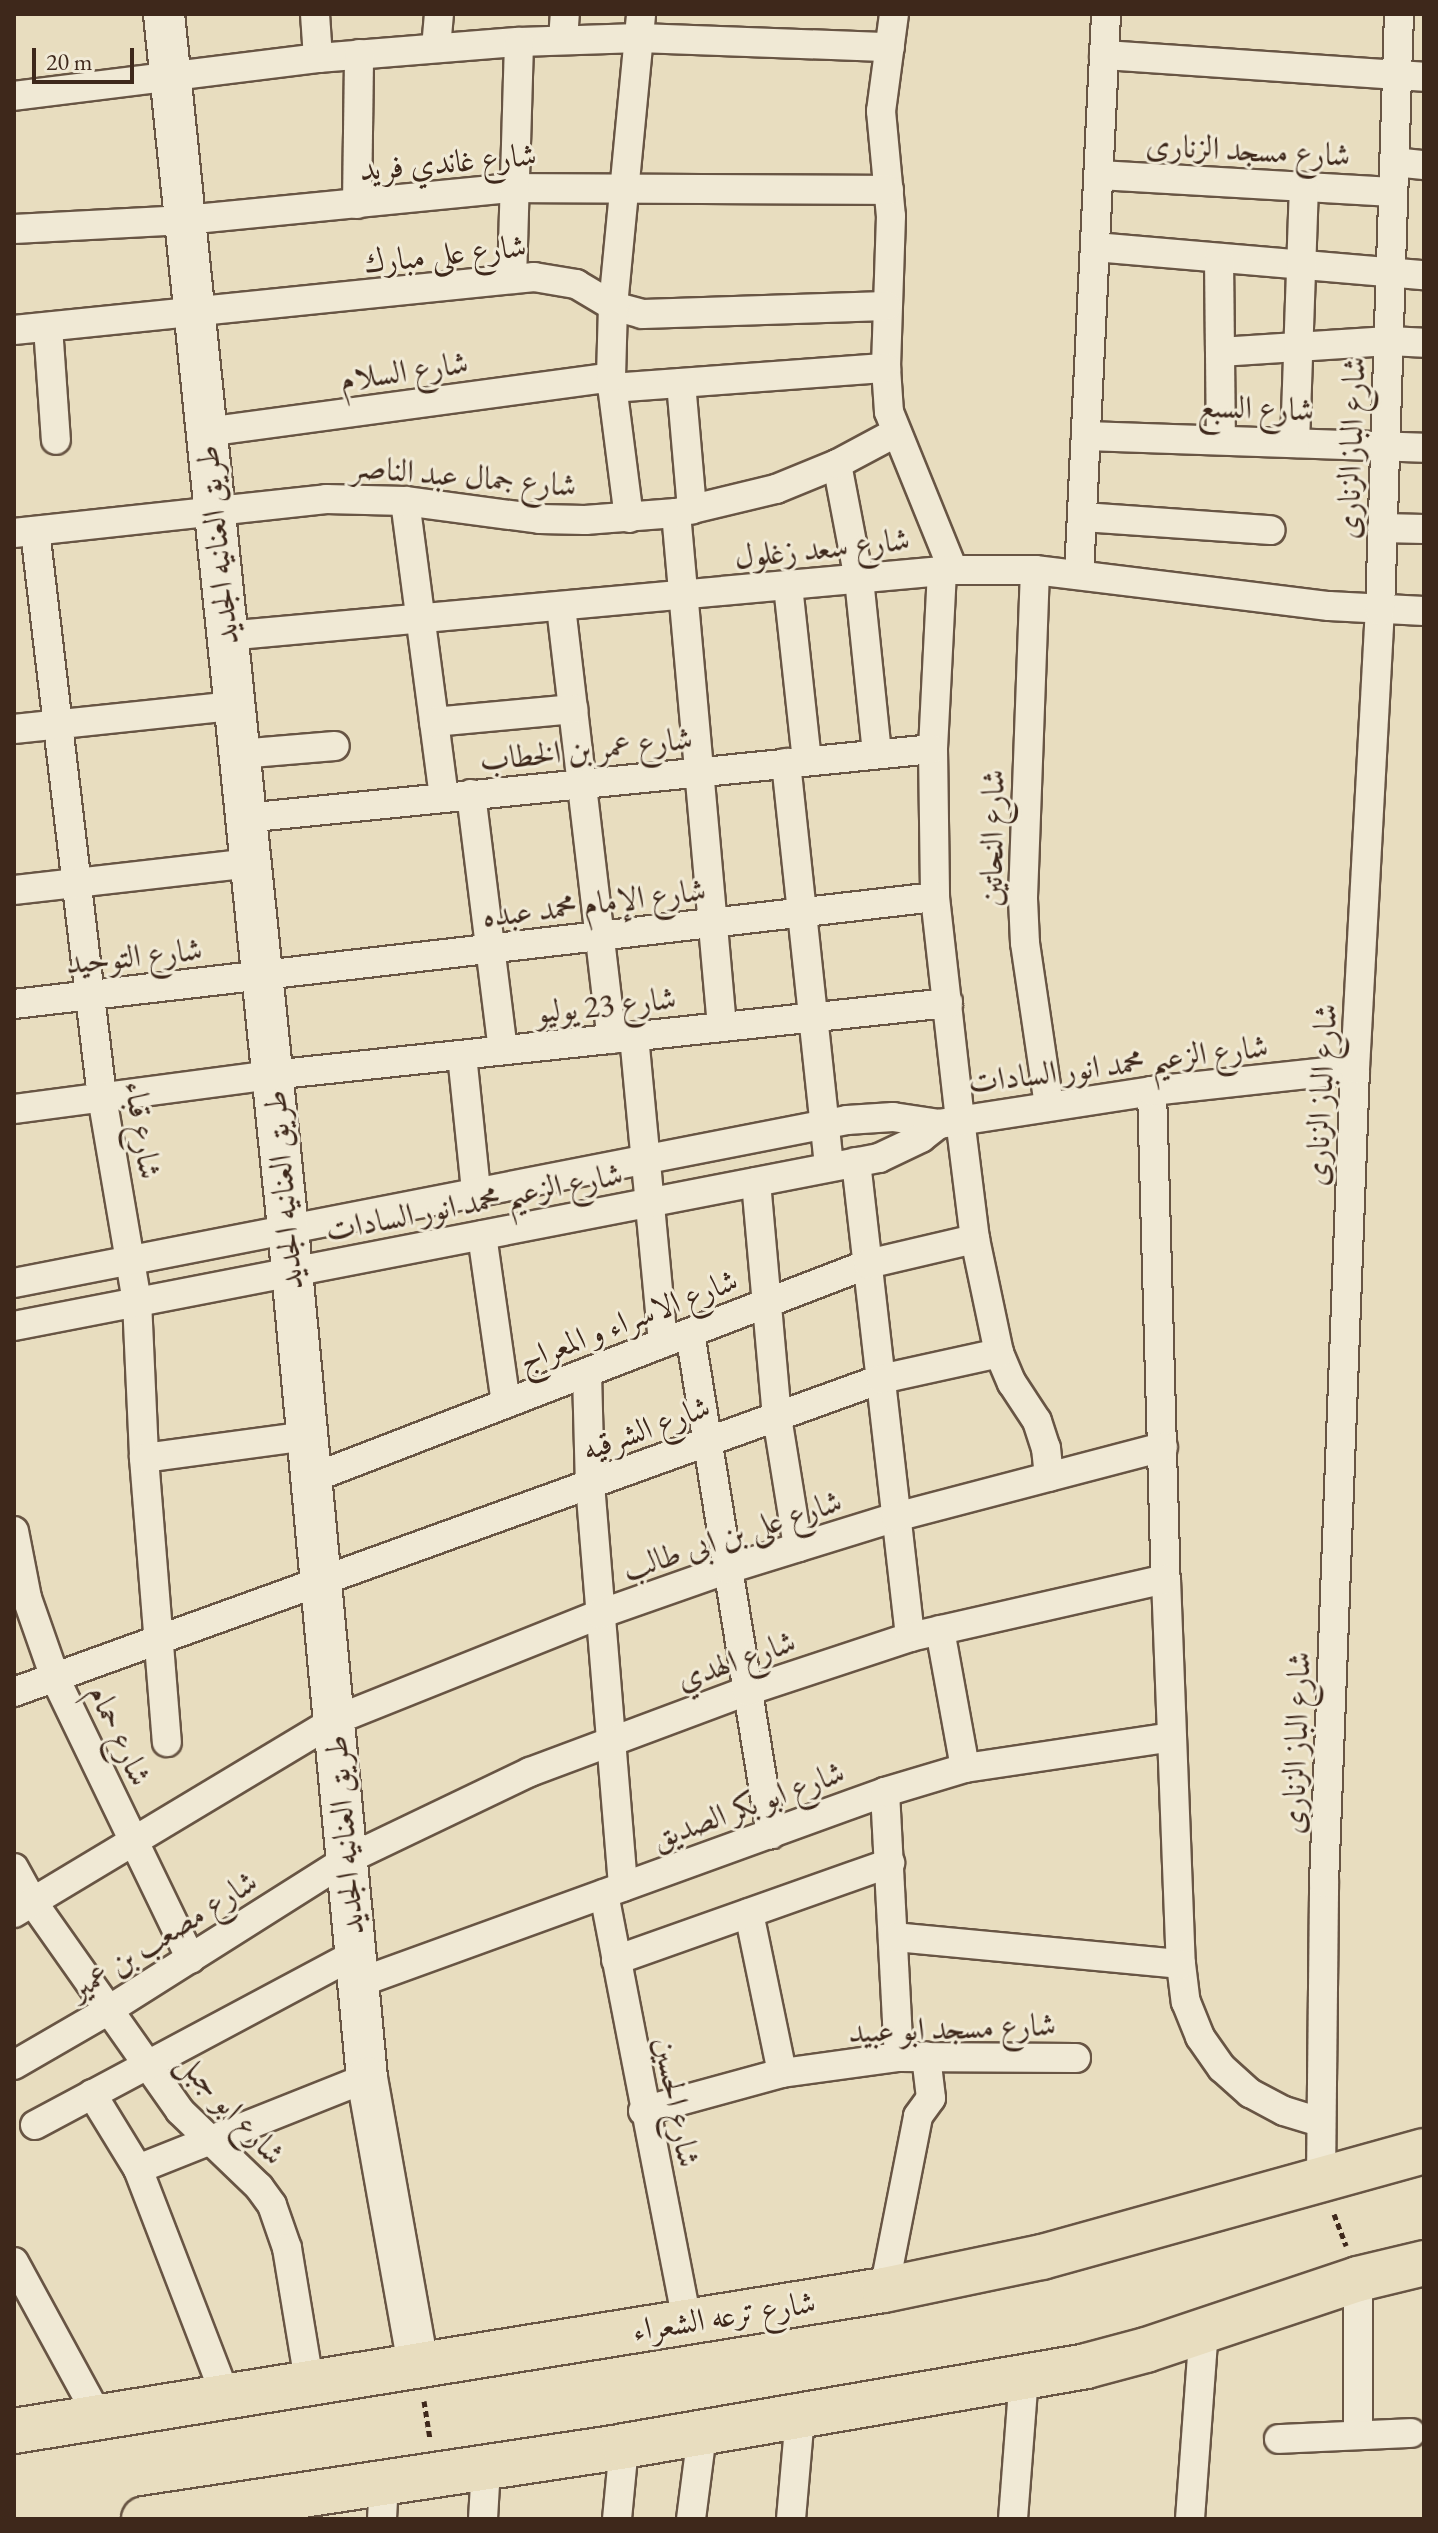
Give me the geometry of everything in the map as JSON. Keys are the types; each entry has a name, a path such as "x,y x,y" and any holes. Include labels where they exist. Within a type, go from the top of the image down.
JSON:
{"highway":[{"name":"شارع ترعه الشعراء","path":"14,2431 225,2394 884,2290 1042,2257 1424,2151"},
{"path":"163,2517 383,2500 435,2475 702,2434 1086,2366 1358,2279 1424,2263"}],"street":[{"name":"طريق العنانيه الجديد","path":"164,14 288,1228 367,2078 418,2363"},
{"path":"315,14 318,58"},
{"path":"436,48 439,14"},
{"path":"894,14 881,111 889,190 886,368 889,412 948,570 933,749 935,897 948,1003 949,1122 999,1353 1012,1383 1037,1421 1046,1448 1049,1477"},
{"path":"1079,575 1106,14"},
{"name":"شارع الباز الزنارى","path":"1321,2179 1324,1883 1355,1069 1380,611 1394,162 1410,76 1399,14"},
{"path":"14,96 171,79 318,58 519,42 564,27 640,26 890,47"},
{"path":"629,518 611,383 613,306 640,26"},
{"path":"512,279 519,42"},
{"path":"357,204 359,54"},
{"path":"1104,55 1410,76"},
{"name":"شارع مسجد الزنارى","path":"1394,162 1424,165"},
{"name":"شارع مسجد الزنارى","path":"1099,175 1393,192"},
{"path":"1295,443 1304,187"},
{"name":"شارع غاندي فريد","path":"14,229 185,220 514,188 889,190"},
{"path":"1095,247 1424,275"},
{"path":"1219,258 1221,440"},
{"name":"شارع على مبارك","path":"14,330 195,314 534,277 566,281 613,306 657,314 887,306"},
{"path":"48,327 56,440"},
{"path":"1220,352 1389,341 1424,343"},
{"name":"شارع السلام","path":"206,432 611,383 681,383 886,368"},
{"path":"681,383 683,596 722,1026"},
{"name":"شارع جمال عبد الناصر","path":"24,532 326,499 405,501 540,519 629,518 684,512 776,489 837,464 895,433"},
{"name":"شارع السبع","path":"1086,436 1424,448"},
{"path":"837,464 859,579 877,754"},
{"path":"405,501 434,722 457,796 490,949 503,1050"},
{"path":"1083,517 1271,530"},
{"path":"1382,528 1424,529"},
{"name":"شارع قباء","path":"24,532 57,724 102,1097 137,1301 144,1458 167,1742"},
{"name":"شارع سعد زغلول","path":"226,636 948,570 1035,570 1380,611 1424,611"},
{"name":"شارع النحاتين","path":"1035,570 1023,899 1025,943 1049,1106"},
{"path":"788,586 802,913 824,1125 842,1165 868,1264 910,1637"},
{"path":"561,607 600,937 646,1157 663,1343"},
{"path":"14,729 234,706"},
{"path":"434,722 573,709"},
{"path":"239,754 335,746"},
{"name":"شارع عمر بن الخطاب","path":"245,818 933,749"},
{"path":"14,890 250,863"},
{"name":"شارع الإمام محمد عبده","path":"262,977 935,897"},
{"name":"شارع التوحيد","path":"14,1004 262,977"},
{"name":"شارع 23 يوليو","path":"14,1109 272,1075 948,1003"},
{"path":"462,1055 476,1191"},
{"name":"شارع الزعيم محمد انور السادات","path":"14,1283 646,1157 824,1125 893,1117 949,1122 1152,1091 1355,1069"},
{"path":"1152,1091 1166,1579 1181,1964 1186,2002 1222,2068 1250,2093 1284,2111 1320,2122"},
{"name":"شارع الزعيم محمد انور السادات","path":"14,1326 842,1165 901,1150 949,1122"},
{"path":"756,1182 777,1417 798,1547"},
{"path":"482,1235 506,1403"},
{"name":"شارع الاسراء و المعراج","path":"310,1479 868,1264 975,1239"},
{"path":"690,1333 771,1834"},
{"name":"شارع الشرقيه","path":"14,1692 881,1379 999,1353"},
{"name":"شارع الحسين","path":"587,1373 590,1484 610,1740 616,1960 643,2111 687,2322"},
{"path":"144,1458 306,1436"},
{"name":"شارع على بن ابى طالب","path":"23,1907 333,1721 600,1614 728,1569 896,1517 1163,1447"},
{"name":"شارع حمام","path":"14,1531 27,1598 55,1678 191,1959"},
{"name":"شارع الهدي","path":"346,1860 530,1772 747,1691 910,1637 1166,1579"},
{"path":"940,1630 965,1768"},
{"name":"شارع ابو بكر الصديق","path":"35,2125 92,2094 357,1968 614,1890 885,1792 965,1768 1172,1737"},
{"path":"884,2290 918,2116 931,2098 913,2057 894,1937 885,1792"},
{"name":"شارع مصعب بن عمير","path":"14,2065 107,2011 346,1860"},
{"path":"616,1960 890,1863"},
{"name":"شارع ابو جبل","path":"14,1868 23,1907 107,2011 180,2111 259,2187 282,2226 309,2381"},
{"path":"749,1913 782,2073"},
{"path":"894,1937 1181,1964"},
{"name":"شارع مسجد ابو عبيد","path":"643,2111 782,2073 913,2057 1076,2058"},
{"path":"138,2169 367,2078"},
{"path":"92,2094 138,2169 225,2394"},
{"path":"14,2262 98,2416"},
{"path":"1358,2279 1358,2435"},
{"path":"1190,2519 1204,2329"},
{"path":"1013,2519 1024,2376"},
{"path":"791,2519 800,2417"},
{"path":"1279,2439 1411,2433"},
{"path":"691,2519 702,2434"},
{"path":"617,2519 624,2446"},
{"path":"483,2519 486,2467"}],"path":[{"path":"1321,2179 1358,2279"},
{"path":"418,2363 435,2475"}]}
